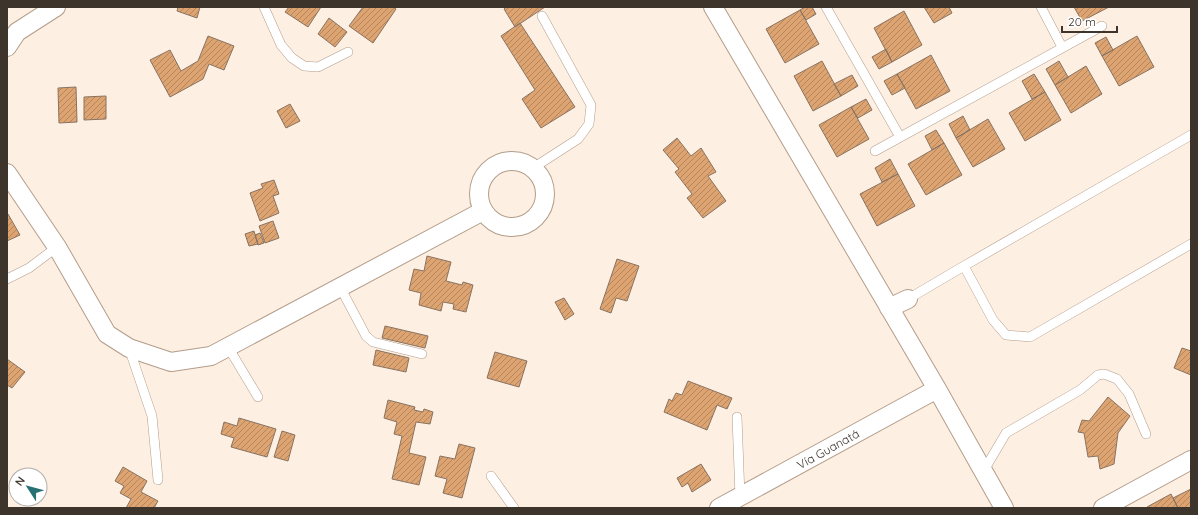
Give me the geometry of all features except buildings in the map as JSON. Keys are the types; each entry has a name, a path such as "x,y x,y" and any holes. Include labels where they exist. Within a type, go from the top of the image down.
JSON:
{"street":[{"path":"7,46 18,32 56,7"},
{"path":"713,7 937,389 1004,508"},
{"path":"508,161 521,162 533,168 542,179 545,194 542,208 534,220 520,227 506,228 493,222 483,211 479,199 480,186 486,174 495,165 508,161"},
{"path":"7,174 57,247 107,334 129,348 171,362 211,356 483,211"},
{"path":"889,308 908,299"},
{"name":"Vía Guanatá","path":"719,508 937,389"},
{"path":"1103,508 1191,460"}],"lane":[{"path":"264,7 281,45 292,58 304,66 318,67 348,52"},
{"path":"826,7 900,137"},
{"path":"1041,7 1062,47"},
{"path":"533,168 578,139 589,124 591,105 542,16"},
{"path":"875,150 1102,26"},
{"path":"908,299 1191,135"},
{"path":"964,266 993,320 1006,335 1030,337 1191,244"},
{"path":"7,279 29,268 57,247"},
{"path":"340,287 366,336 373,342 422,354"},
{"path":"228,347 258,397"},
{"path":"129,348 152,416 158,480"},
{"path":"983,472 1006,432 1080,390 1098,375 1104,374 1117,378 1129,394 1146,434"},
{"path":"737,417 740,497"},
{"path":"491,476 514,508"}]}
